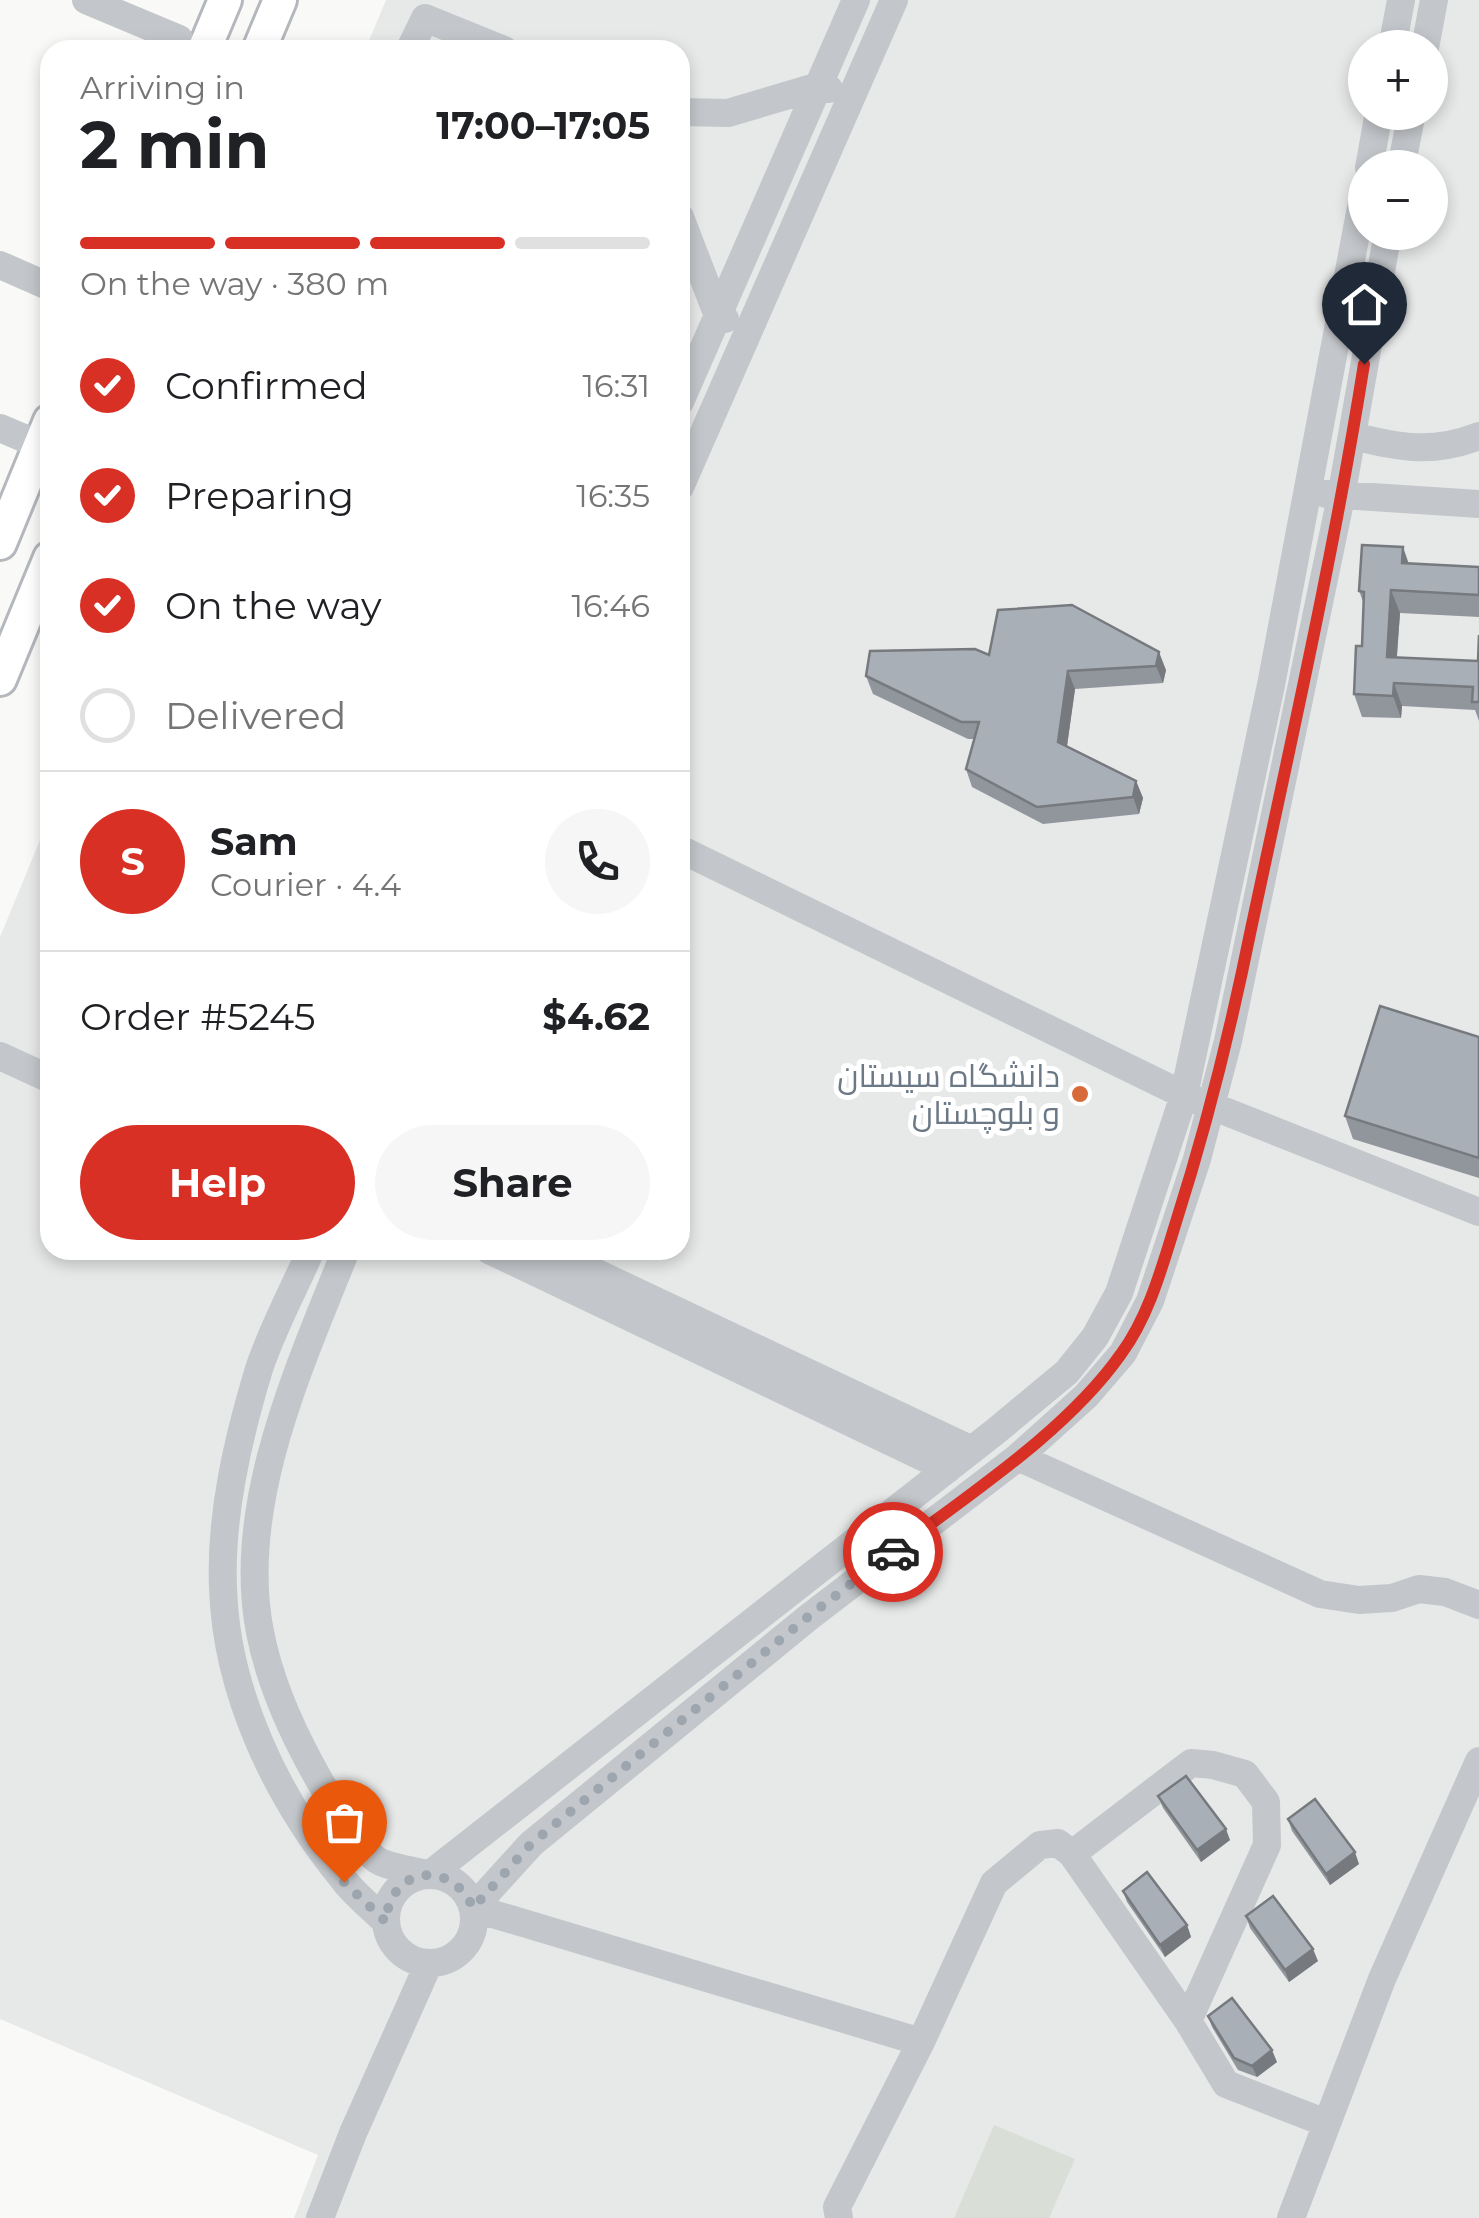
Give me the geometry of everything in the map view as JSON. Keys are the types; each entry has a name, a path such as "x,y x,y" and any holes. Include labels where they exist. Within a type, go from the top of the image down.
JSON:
{"main road":[{"path":"196,40 225,0"},
{"path":"263,40 280,0"},
{"path":"0,542 40,445"},
{"path":"0,680 40,582"}],"street":[{"path":"86,0 180,40"},
{"path":"690,379 856,0"},
{"path":"690,465 894,0"},
{"path":"1395,30 1401,0"},
{"path":"1428,30 1434,0"},
{"path":"415,40 426,18 480,40"},
{"path":"690,112 728,112 820,86 852,98"},
{"path":"690,243 718,316 752,329"},
{"path":"386,1922 387,1908 402,1884 429,1875 948,1469 1066,1372 1095,1337 1119,1292 1184,1096 1271,685 1353,250"},
{"path":"473,1908 531,1844 809,1616 1018,1457 1086,1396 1123,1353 1150,1302 1212,1106 1341,498 1385,250"},
{"path":"0,265 40,283"},
{"path":"0,428 40,432"},
{"path":"1353,436 1394,446 1432,449 1479,436"},
{"path":"1308,491 1341,498 1479,504"},
{"path":"690,855 1184,1096 1479,1212"},
{"path":"0,1056 40,1074"},
{"path":"307,1260 261,1365 243,1427 230,1493 222,1584 227,1635 242,1698 298,1819 344,1882 386,1922 396,1946 405,1955 429,1962 443,1961 464,1946 471,1934 473,1908 467,1894 444,1877 376,1860 329,1798 300,1744 275,1688 260,1631 255,1581 262,1498 292,1386 342,1260"},
{"path":"510,1260 948,1469"},
{"path":"569,1260 972,1450"},
{"path":"1095,1337 1123,1353"},
{"path":"1018,1457 1320,1594 1359,1600 1392,1598 1418,1589 1445,1592 1479,1605"},
{"path":"1291,2218 1382,1979 1479,1761"},
{"path":"1072,1854 1191,1763 1245,1774 1266,1802 1267,1845 1188,2021"},
{"path":"839,2218 837,2207 921,2042 994,1883 1040,1845 1058,1843 1072,1854 1188,2021 1226,2084 1326,2123"},
{"path":"473,1908 921,2042"},
{"path":"320,2218 352,2133 429,1962"}],"shaded area":[{"name":"دانشگاه سیستان و بلوچستان","path":"386,0 1479,0 1479,2218 294,2218 318,2155 0,2019 0,937 40,840 40,1260 690,1260 690,40 369,40"},
{"path":"994,2125 1075,2159 1049,2218 954,2218"}],"building":[{"path":"1362,545 1403,547 1402,563 1479,567 1479,595 1391,590 1387,657 1478,661 1479,635 1479,702 1472,702 1473,687 1394,683 1393,696 1354,694 1356,646 1362,646"},
{"path":"1072,605 1159,652 1156,666 1068,671 1058,742 1136,781 1133,797 1037,807 966,769 979,722 961,722 866,676 870,651 975,649 989,655 998,610"},
{"path":"1380,1006 1479,1037 1479,1158 1345,1116"},
{"path":"1186,1776 1226,1829 1197,1850 1158,1796"},
{"path":"1315,1799 1355,1852 1326,1874 1288,1819"},
{"path":"1147,1872 1187,1925 1160,1945 1123,1891"},
{"path":"1273,1896 1313,1949 1285,1970 1246,1916"},
{"path":"1232,1998 1272,2050 1252,2066 1234,2058 1208,2016"}],"way so far":[{"path":"344,1882 386,1922 392,1895 414,1877 444,1877 467,1894 473,1908 531,1844 893,1552"}],"place":[{"name":"دانشگاه سیستان و بلوچستان","path":"1080,1094"}],"route":[{"path":"893,1552 1018,1457 1086,1396 1123,1353 1150,1302 1197,1159 1228,1041 1341,498 1364,364"}]}
